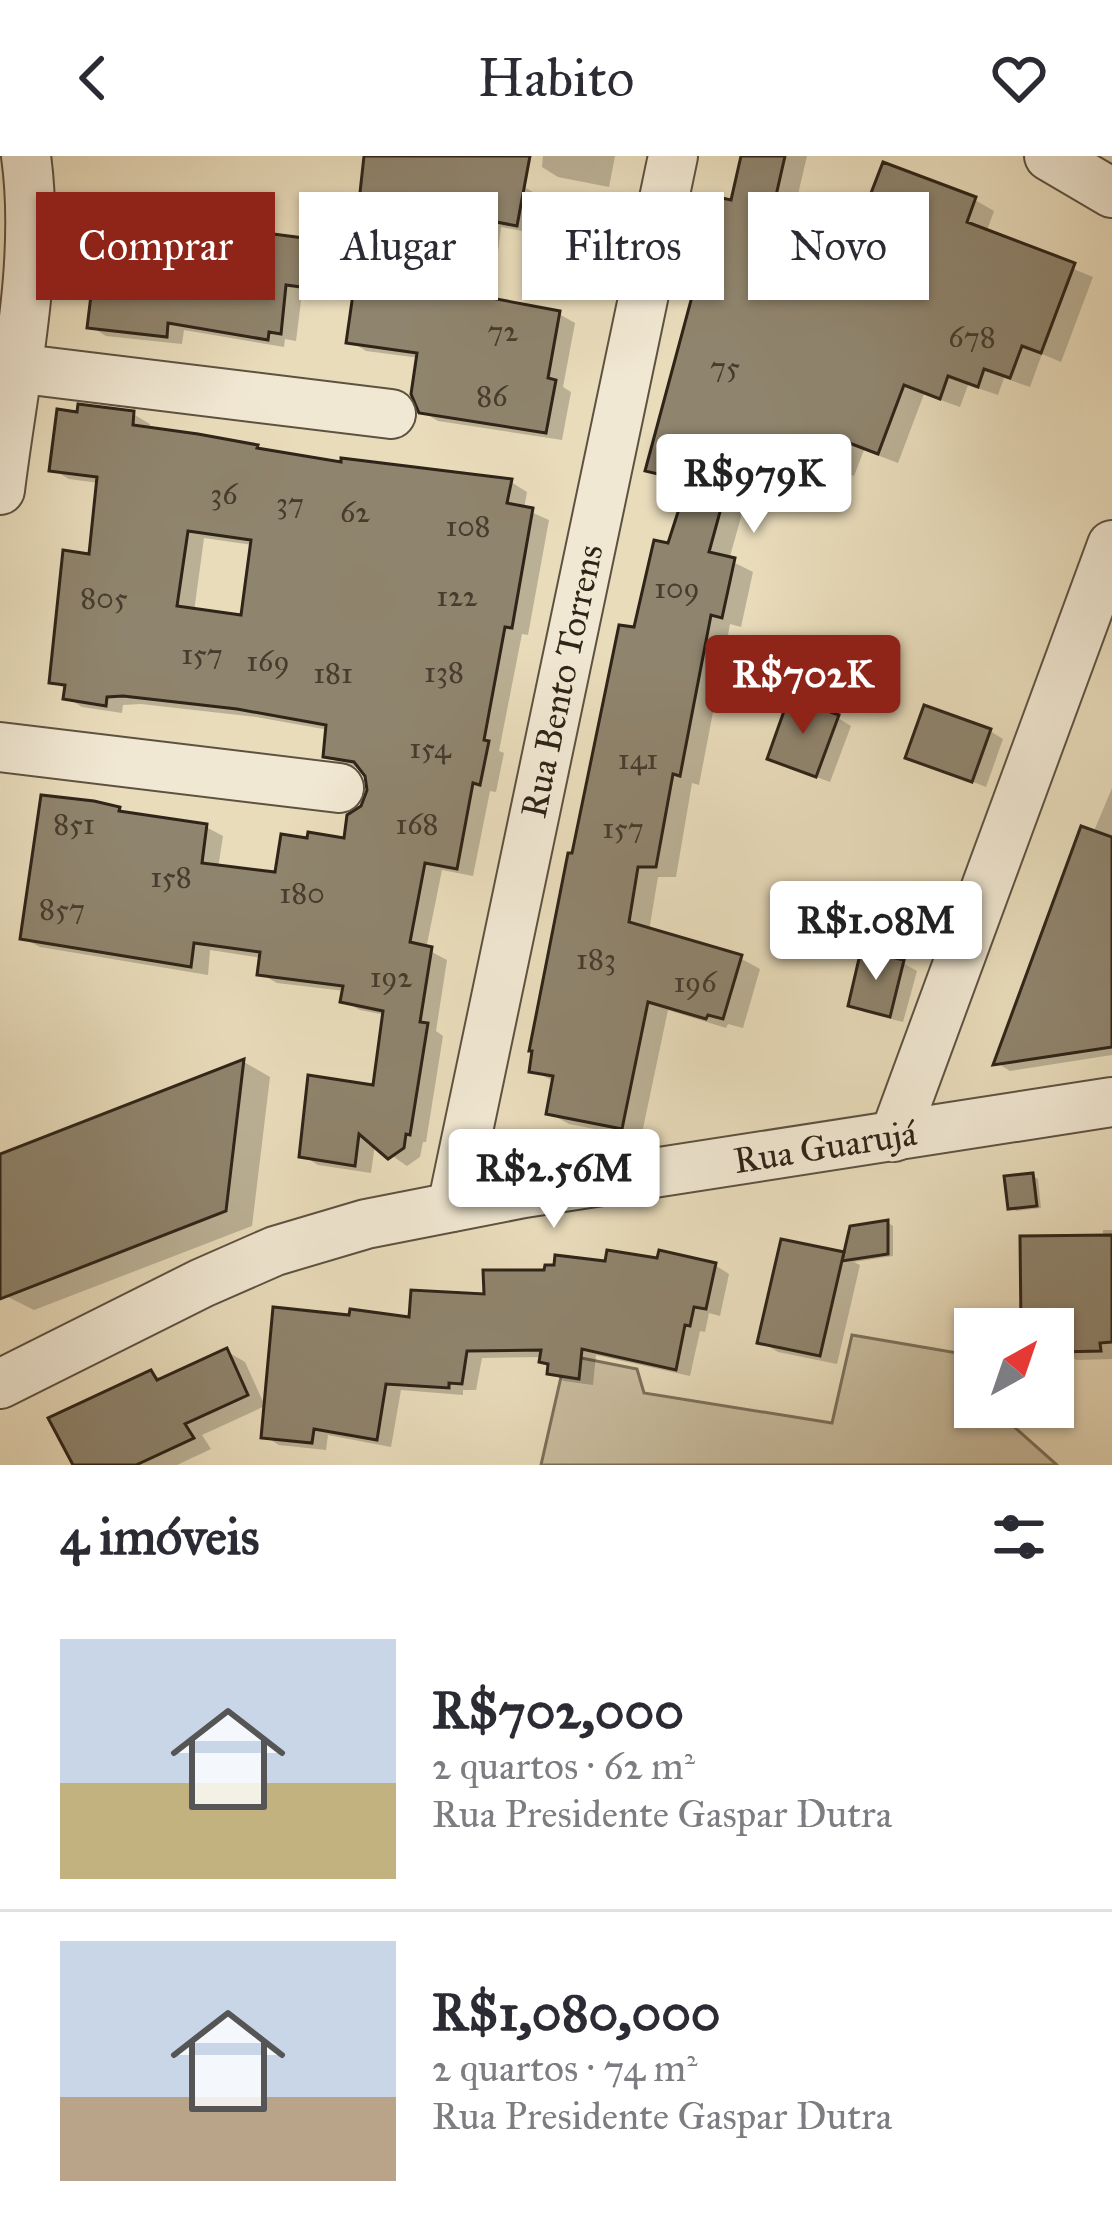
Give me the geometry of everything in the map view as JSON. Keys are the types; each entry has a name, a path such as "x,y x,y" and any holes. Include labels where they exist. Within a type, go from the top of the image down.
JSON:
{"street":[{"path":"0,490 32,220 26,156"},
{"name":"Rua Bento Torrens","path":"452,1207 673,156"},
{"path":"1049,156 1112,193"},
{"path":"15,368 391,414"},
{"path":"894,1137 1112,545"},
{"path":"0,747 339,788"},
{"name":"Rua Guarujá","path":"0,1384 202,1282 275,1251 366,1224 1112,1102"}],"shaded area":[{"path":"852,1335 954,1352 954,1428 1015,1428 1057,1465 541,1465 566,1355 637,1369 644,1393 832,1423"}],"building":[{"path":"364,156 530,156 517,226 498,222 498,192 360,192"},
{"path":"741,156 785,156 777,192 748,192 748,300 929,300 929,192 871,192 883,162 976,197 967,222 1075,263 1041,353 1022,346 1010,378 984,369 978,387 948,376 940,399 904,385 878,454 844,441 833,467 815,460 811,470 776,458 766,499 726,490 709,552 735,558 722,618 711,615 680,776 673,774 656,867 638,867 629,922 742,955 723,1019 708,1015 706,1019 648,1002 622,1129 546,1114 553,1076 529,1072 529,1051 619,625 634,627 654,540 668,543 688,481 645,471 691,300 724,300 724,198 731,200"},
{"path":"275,234 299,237 299,287 286,285 281,334 269,332 268,340 168,323 167,337 87,328 90,300 275,300"},
{"path":"498,299 560,311 548,378 556,380 546,433 419,413 411,394 417,353 346,343 352,300"},
{"path":"78,404 134,411 133,425 257,448 341,462 341,458 512,479 507,503 533,508 512,628 505,627 480,785 473,783 457,869 425,863 410,942 432,947 420,1022 428,1023 410,1135 406,1134 404,1148 388,1159 359,1134 355,1166 299,1157 308,1075 373,1085 383,1011 340,1002 343,986 257,975 260,952 194,943 191,967 20,939 41,795 207,824 202,863 275,872 281,834 307,838 308,832 344,838 347,815 361,806 367,790 365,776 354,762 323,757 326,725 123,696 107,697 106,706 63,699 65,685 49,683 63,550 89,554 97,477 49,471 57,409 77,412","holes":["188,531 251,540 241,615 177,606"]},
{"path":"789,697 839,715 816,777 767,759"},
{"path":"924,705 991,729 972,782 905,758"},
{"path":"1081,826 1112,837 1112,1047 993,1065"},
{"path":"861,950 904,960 890,1017 848,1006"},
{"path":"244,1059 226,1211 0,1299 0,1154"},
{"path":"1033,1173 1037,1206 1008,1209 1004,1176"},
{"path":"888,1220 888,1254 842,1261 850,1226"},
{"path":"1112,1235 1112,1342 1100,1343 1101,1351 1074,1352 1074,1308 1021,1308 1020,1236"},
{"path":"781,1239 844,1252 820,1356 757,1343"},
{"path":"607,1250 657,1258 659,1250 716,1263 706,1309 694,1307 690,1326 685,1325 676,1370 582,1349 579,1379 547,1374 548,1364 539,1362 541,1350 467,1351 462,1384 449,1383 449,1388 386,1384 377,1440 314,1429 312,1443 261,1438 273,1307 349,1315 350,1309 409,1317 411,1290 484,1294 483,1270 544,1270 545,1265 554,1265 555,1255 605,1261"},
{"path":"227,1348 248,1395 185,1424 194,1438 136,1465 73,1465 48,1418 151,1370 157,1380"}]}
